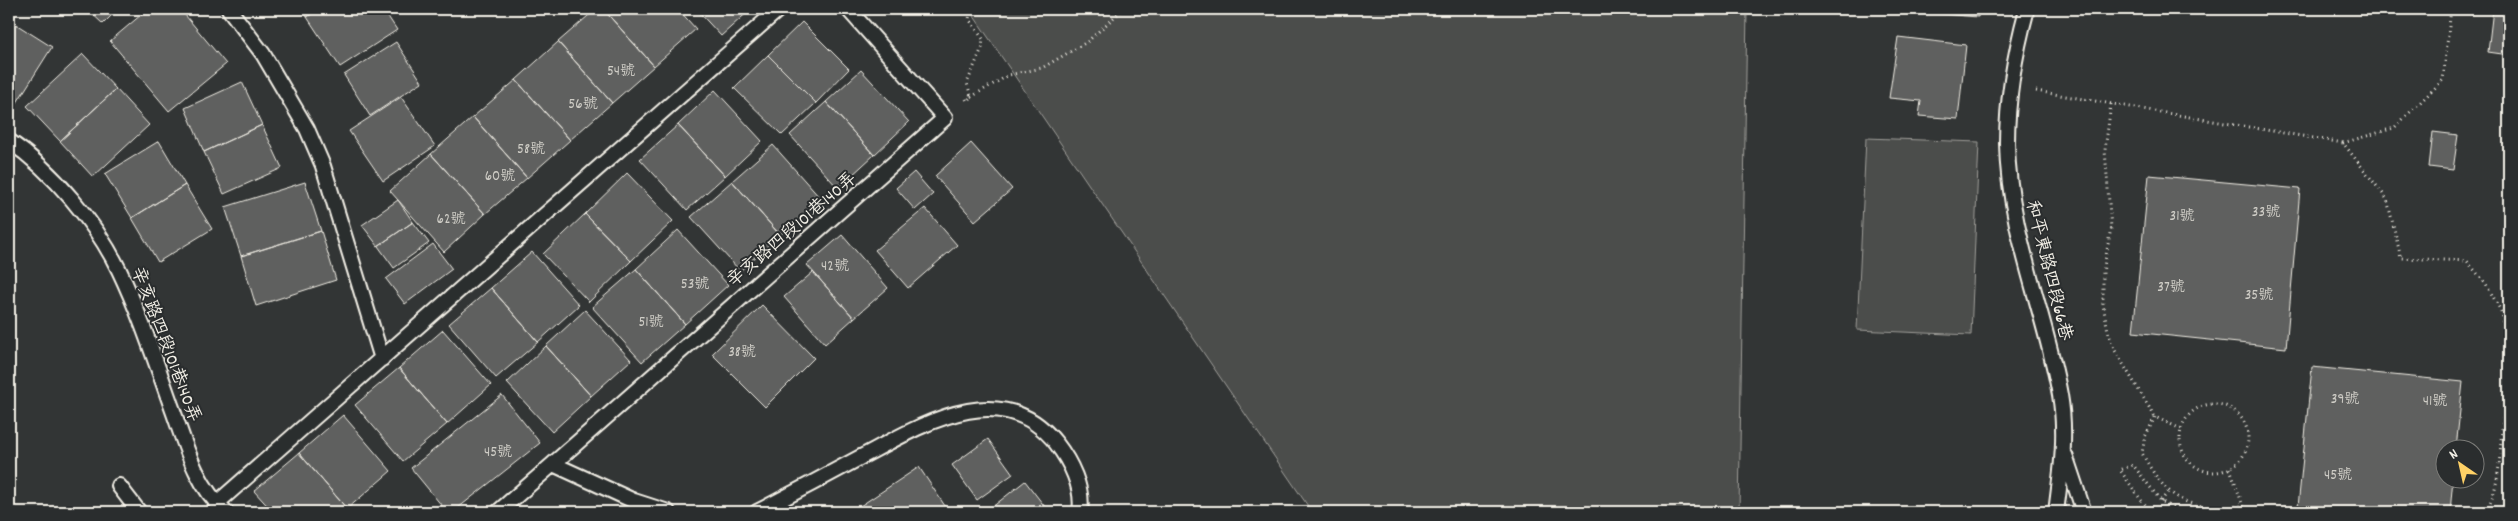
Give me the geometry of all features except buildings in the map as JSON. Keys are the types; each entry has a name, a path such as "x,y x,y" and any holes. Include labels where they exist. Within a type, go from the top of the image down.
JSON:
{"lane":[{"path":"229,9 263,54 308,129 323,166 382,358"},
{"name":"辛亥路四段101巷140弄","path":"9,141 53,178 84,215 118,268 133,302 196,472 221,508 382,358 779,9"},
{"name":"辛亥路四段101巷140弄","path":"498,512 944,118 848,9"},
{"name":"和平東路四段66巷","path":"2027,9 2010,87 2007,144 2011,188 2022,250 2048,339 2060,397 2064,452 2056,512"},
{"path":"757,512 918,427 951,414 999,409 1034,422 1065,455 1077,481 1080,512"},
{"name":"和平東路四段66巷","path":"2064,452 2084,512"},
{"path":"553,464 634,501 668,512"},
{"path":"119,486 139,512"}],"path":[{"path":"971,9 969,19 983,39 982,48 967,83 971,97"},
{"path":"965,98 967,101 1009,75 1042,68 1087,42 1123,9"},
{"path":"2010,87 2343,143 2394,128 2443,80 2451,9"},
{"path":"2111,104 2105,150 2111,228 2103,272 2103,305 2108,331 2114,348 2155,417 2181,429"},
{"path":"2343,143 2386,199 2401,258 2467,261 2486,284 2501,311 2509,366"},
{"path":"2486,512 2499,471 2503,410 2509,393"},
{"path":"2216,404 2230,407 2242,417 2247,428 2249,440 2246,451 2239,461 2230,468 2217,472 2205,470 2193,465 2185,456 2181,444 2181,429 2189,415 2201,406 2216,404"},
{"path":"2155,417 2145,437 2142,453 2161,485 2168,492 2197,505 2216,508 2243,506"},
{"path":"2151,512 2120,470 2133,465 2161,501 2180,512"},
{"path":"2230,468 2243,506 2248,512"},
{"path":"2161,501 2168,492"}],"shaded area":[{"path":"969,9 1747,9 1739,512 1312,512"},
{"path":"1866,138 1979,142 1971,335 1857,330"}]}
